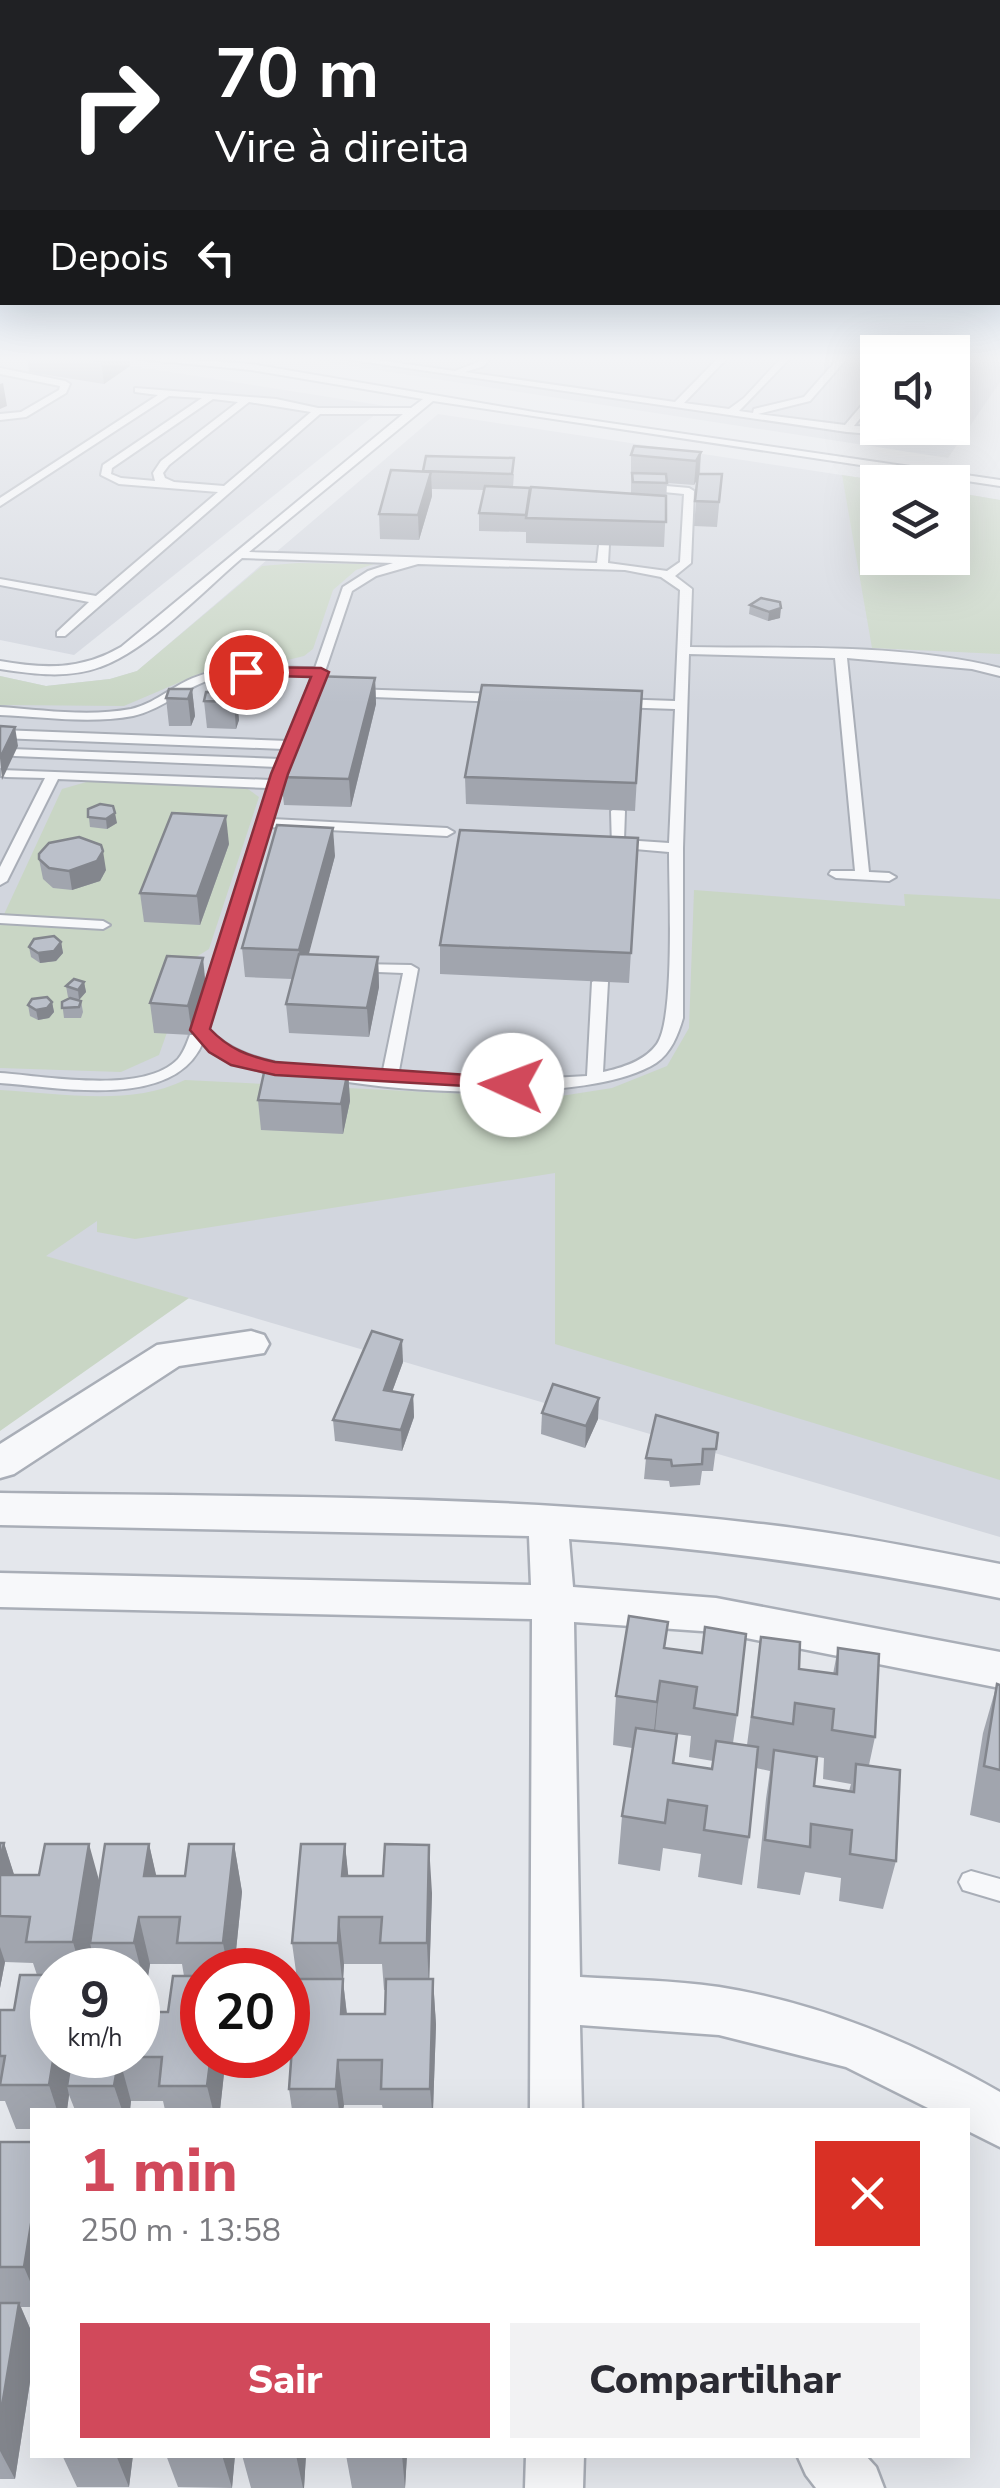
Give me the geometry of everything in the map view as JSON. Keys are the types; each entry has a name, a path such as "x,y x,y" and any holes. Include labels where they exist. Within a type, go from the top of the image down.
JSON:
{"street":[{"path":"0,1463 170,1354 251,1344"},
{"path":"0,1509 548,1521 807,1546 928,1564 1000,1581"},
{"path":"548,1521 553,1603 556,2108"},
{"path":"0,1590 553,1603 716,1615 1000,1670"},
{"path":"555,1999 719,2011 852,2044 998,2107"},
{"path":"554,2488 555,2458"},
{"path":"829,2458 856,2488"}],"lane":[{"path":"0,503 47,472"},
{"path":"106,472 106,476 119,480 224,489"},
{"path":"159,472 160,480 172,485"},
{"path":"61,634 244,472"},
{"path":"0,665 76,670 112,658 340,472"},
{"path":"927,472 1000,483"},
{"path":"640,486 689,491 685,562 668,576"},
{"path":"602,566 604,545"},
{"path":"200,1030 216,1048 238,1060 275,1068 389,1079 548,1086 595,1079 651,1060 669,1040 675,1018 676,848 686,589 668,576 645,568 243,555"},
{"path":"306,709 347,589 360,578 380,570 420,560"},
{"path":"1,582 98,600"},
{"path":"686,650 841,654 972,665 1000,672"},
{"path":"841,654 862,875"},
{"path":"0,711 103,715 134,712 168,700 196,682 225,673 321,672"},
{"path":"313,691 507,699"},
{"path":"604,702 681,706"},
{"path":"0,1078 129,1084 184,1063 200,1030 280,774 299,727"},
{"path":"0,734 292,745"},
{"path":"10,763 280,774 53,775 10,763"},
{"path":"0,880 53,775"},
{"path":"615,865 618,810"},
{"path":"264,823 447,832"},
{"path":"617,844 676,848"},
{"path":"836,874 888,877"},
{"path":"0,920 103,924"},
{"path":"332,967 410,969 389,1079"},
{"path":"595,1079 600,982"},
{"path":"970,1882 1000,1890"}],"shaded area":[{"path":"0,472 303,472 74,655 0,640"},
{"path":"370,472 823,472 860,478 860,575 970,575 970,495 1000,500 1000,1537 0,1243 0,676 46,686 110,679 137,671"}],"green space":[{"path":"842,475 860,478 860,575 970,575 970,495 1000,500 1000,654 872,648"},
{"path":"374,564 356,570 333,590 313,649 304,656 267,665 213,668 124,706 0,705 0,676 46,686 110,679 137,671 262,566"},
{"path":"90,781 245,787 259,797 209,949 193,959 159,1055 121,1072 0,1068 0,923 62,789"},
{"path":"694,890 905,906 904,894 1000,899 1000,1480 555,1344 555,1173 135,1239 97,1232 97,1221 46,1256 189,1298 0,1431 0,1090 118,1096 185,1080 548,1098 612,1088 667,1066 689,1028"}],"building":[{"path":"390,472 431,472 418,515 379,514"},
{"path":"632,473 666,474 667,483 633,482"},
{"path":"698,474 722,474 719,502 695,501"},
{"path":"485,486 530,488 526,515 479,513"},
{"path":"531,487 666,496 666,522 526,518"},
{"path":"761,598 780,602 781,608 769,612 750,605"},
{"path":"312,676 375,678 349,779 281,777"},
{"path":"482,685 642,691 636,783 465,777"},
{"path":"169,689 192,689 188,699 166,698"},
{"path":"206,692 236,693 234,702 204,701"},
{"path":"0,726 15,727 0,758"},
{"path":"100,804 113,806 115,813 106,819 88,817 88,809"},
{"path":"172,813 226,816 197,896 140,893"},
{"path":"277,825 333,828 299,950 242,948"},
{"path":"460,830 638,838 631,953 440,945"},
{"path":"79,837 101,845 103,851 97,861 69,871 49,868 39,859 49,843"},
{"path":"54,936 61,942 54,951 38,953 29,947 34,939"},
{"path":"299,954 378,957 367,1008 286,1004"},
{"path":"167,956 203,958 188,1006 150,1003"},
{"path":"74,979 84,982 78,990 66,986"},
{"path":"47,997 52,1002 47,1008 36,1010 28,1005 32,999"},
{"path":"70,998 81,1001 79,1007 62,1008 62,1002"},
{"path":"265,1068 348,1071 341,1104 258,1100"},
{"path":"372,1331 402,1340 384,1390 413,1395 401,1430 333,1420"},
{"path":"553,1384 599,1398 586,1426 542,1413"},
{"path":"656,1415 718,1433 716,1449 703,1449 702,1464 672,1466 671,1460 646,1458"},
{"path":"629,1616 668,1622 664,1648 702,1653 705,1627 746,1634 737,1715 694,1708 697,1687 660,1681 657,1702 616,1696"},
{"path":"761,1637 800,1642 799,1669 837,1674 838,1648 879,1654 875,1737 832,1730 834,1709 795,1703 793,1724 752,1717"},
{"path":"997,1684 1000,1685 1000,1770 984,1766"},
{"path":"636,1728 677,1734 673,1763 712,1769 716,1741 758,1747 749,1837 704,1830 707,1806 668,1800 665,1823 622,1816"},
{"path":"774,1750 817,1757 814,1786 854,1792 856,1764 900,1770 896,1861 850,1854 852,1830 811,1824 810,1847 765,1840"},
{"path":"45,1844 89,1844 73,1942 26,1942 30,1917 0,1916 0,1875 39,1875"},
{"path":"105,1844 149,1844 144,1876 185,1876 189,1844 234,1844 223,1943 177,1943 180,1917 139,1917 134,1943 90,1943"},
{"path":"301,1844 345,1844 342,1876 383,1876 385,1844 429,1845 427,1943 380,1943 382,1917 339,1917 338,1943 292,1943"},
{"path":"20,1975 30,1975 30,2078 50,2078 49,2085 0,2085 5,2056 0,2056 0,2010 14,2010"},
{"path":"173,1976 180,1976 180,2078 208,2078 207,2086 159,2086 160,2012 168,2012"},
{"path":"310,1979 343,1979 341,2014 385,2014 386,1979 433,1979 430,2089 381,2089 382,2060 338,2060 336,2089 289,2089 290,2078 310,2078"},
{"path":"68,2078 115,2078 114,2086 67,2086"},
{"path":"0,2142 30,2142 30,2230 24,2267 0,2267"},
{"path":"0,2303 19,2303 0,2418"}],"route":[{"path":"246,672 321,672 280,774 200,1030 216,1048 238,1060 275,1068 344,1076 512,1085"}]}
